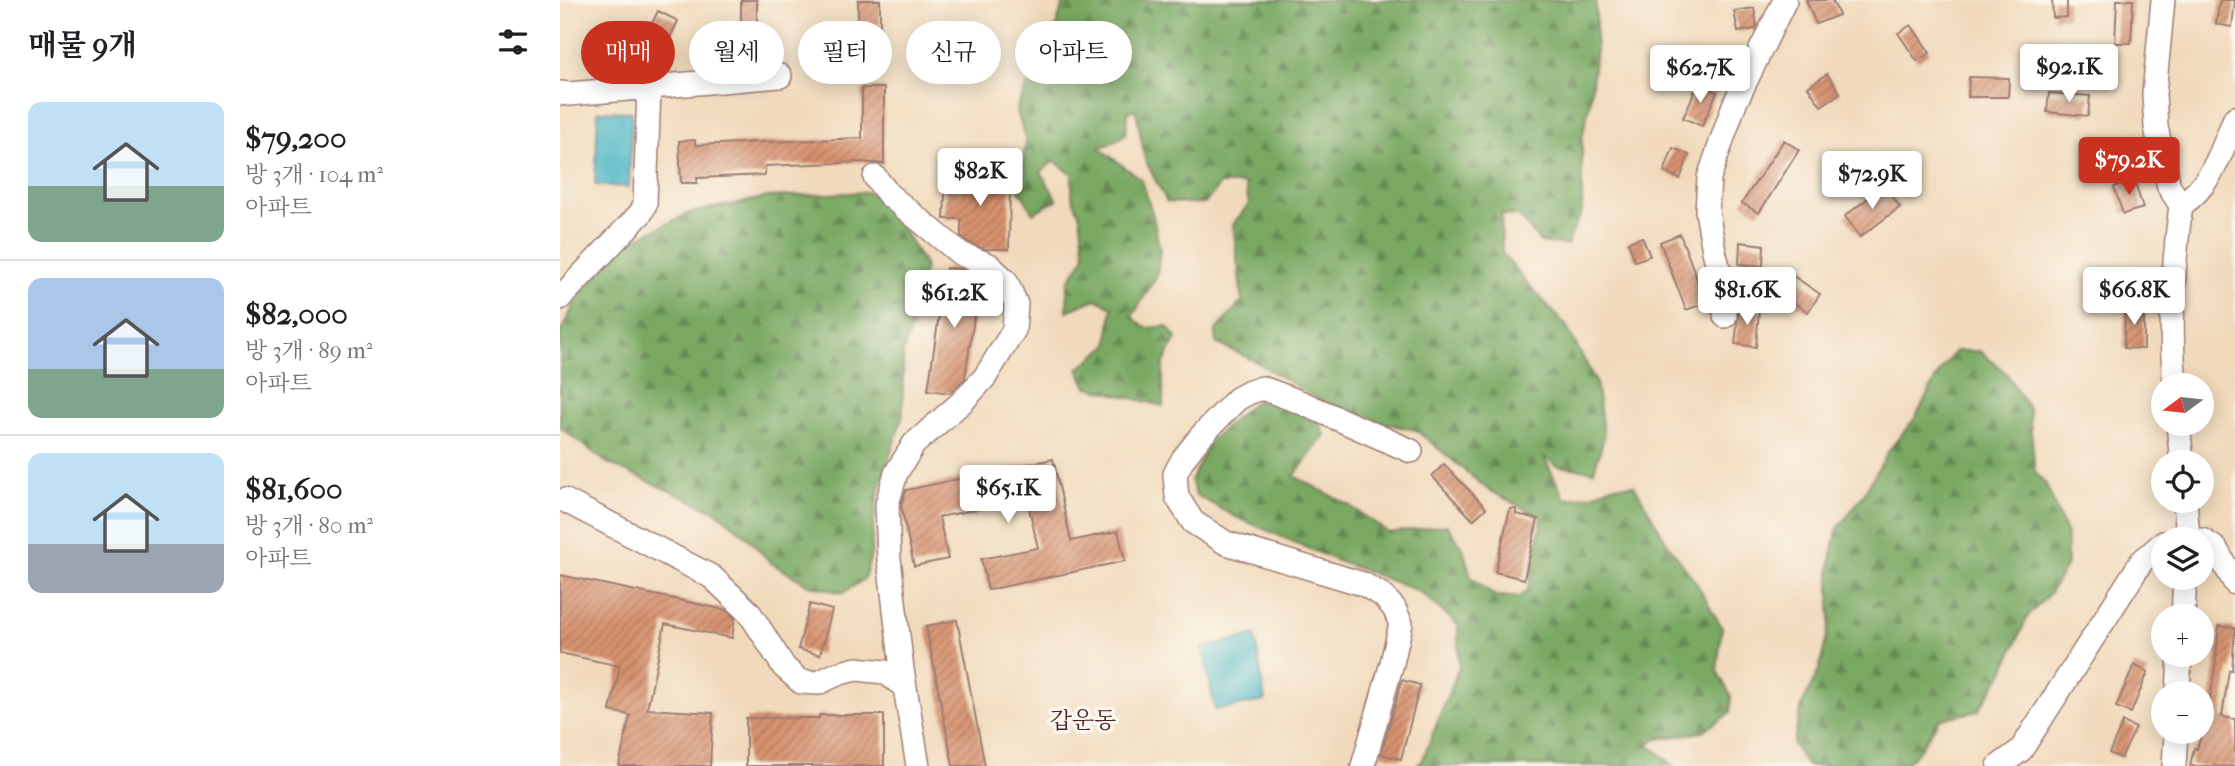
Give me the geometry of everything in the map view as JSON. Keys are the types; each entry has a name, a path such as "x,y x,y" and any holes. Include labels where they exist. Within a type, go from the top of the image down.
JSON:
{"street":[{"path":"1725,316 1726,297 1707,211 1709,178 1734,105 1785,0"},
{"path":"2163,0 2154,94 2156,127 2169,187 2181,205 2173,278 2171,345 2174,373"},
{"path":"560,93 689,84"},
{"path":"560,298 641,214 645,204 649,87"},
{"path":"2181,205 2195,196 2208,180 2235,118"},
{"path":"874,177 889,195 961,254 989,265 1006,281 1016,304 1014,330 985,377 963,401 914,444 896,473 887,504 889,559 918,766"},
{"path":"1363,766 1401,624 1394,608 1382,595 1363,584 1226,543 1193,522 1177,497 1175,474 1201,436 1237,399 1262,388 1300,401 1411,451"},
{"path":"564,499 712,577 749,612 784,667 801,682 818,683 856,669 885,672 905,687"},
{"path":"2214,548 2235,583"},
{"path":"1999,766 2021,750 2142,561 2151,553"},
{"path":"2175,766 2176,744"}],"green space":[{"path":"1064,0 1596,0 1596,50 1590,102 1582,138 1582,211 1567,245 1540,242 1519,216 1501,215 1502,253 1565,324 1596,382 1604,438 1594,471 1558,466 1544,457 1565,499 1593,495 1612,486 1634,485 1667,543 1697,584 1722,628 1717,671 1731,696 1730,713 1702,732 1656,739 1648,744 1674,766 1417,766 1422,761 1459,667 1458,625 1419,591 1333,559 1234,516 1196,495 1191,480 1210,441 1255,401 1285,404 1317,417 1325,435 1294,476 1349,505 1389,533 1447,525 1463,548 1471,577 1495,596 1519,597 1528,590 1542,518 1487,489 1416,430 1368,420 1318,399 1251,359 1216,343 1216,330 1242,301 1233,224 1249,204 1245,184 1220,184 1205,204 1167,202 1145,160 1136,110 1128,111 1126,133 1118,140 1099,148 1142,180 1160,251 1157,275 1132,317 1147,328 1167,326 1176,338 1163,365 1163,406 1087,387 1078,369 1108,345 1112,307 1096,299 1067,311 1068,282 1085,256 1080,216 1072,196 1072,174 1054,161 1041,172 1057,200 1033,213 1019,189 1026,139 1016,109 1028,84 1060,89 1060,84 1132,84 1132,21 1058,21"},
{"path":"868,192 892,210 925,266 917,310 903,352 903,415 880,486 871,555 864,579 843,593 809,585 771,563 745,535 715,511 607,463 560,427 560,333 580,293 629,242 689,213 768,197"},
{"path":"1955,351 1980,351 2007,374 2029,409 2035,472 2046,484 2067,535 2067,565 2050,593 2027,617 2004,671 1978,711 1940,719 1917,753 1903,766 1807,766 1793,744 1802,705 1819,670 1830,623 1830,565 1837,530 1863,495 1889,450 1916,417 1937,376"}],"water":[{"path":"598,111 632,112 629,187 595,185"},
{"path":"1255,635 1265,701 1215,710 1203,648"}],"building":[{"path":"741,0 757,0 757,21 741,21"},
{"path":"858,0 880,0 880,21 858,21"},
{"path":"1806,0 1832,0 1839,15 1816,24"},
{"path":"2052,0 2067,0 2067,17 2053,18"},
{"path":"2117,0 2133,0 2131,43 2115,43"},
{"path":"2220,0 2235,0 2232,27 2216,24"},
{"path":"1754,8 1757,26 1755,29 1738,32 1734,11"},
{"path":"658,11 678,21 675,27 675,21 653,21"},
{"path":"1911,25 1930,53 1917,61 1898,33"},
{"path":"1827,74 1840,93 1821,106 1808,87"},
{"path":"1969,77 2009,78 2008,97 1968,97"},
{"path":"1698,84 1717,92 1702,126 1683,118"},
{"path":"862,88 884,88 884,164 862,162 765,166 765,175 697,178 697,183 681,183 679,141 695,140 695,145 862,138"},
{"path":"2049,93 2090,96 2088,116 2047,112"},
{"path":"1784,140 1799,150 1759,213 1742,203"},
{"path":"1673,148 1689,155 1680,179 1664,172"},
{"path":"946,174 1010,175 1009,249 985,249 968,242 961,236 961,219 944,219"},
{"path":"2134,180 2143,208 2123,214 2114,187"},
{"path":"1884,186 1900,207 1860,237 1845,216"},
{"path":"1680,234 1706,303 1686,310 1660,242"},
{"path":"1642,237 1650,256 1635,261 1628,242"},
{"path":"1740,242 1764,245 1763,266 1739,264"},
{"path":"946,268 961,269 980,277 965,378 950,393 928,390"},
{"path":"1792,275 1820,294 1808,312 1780,294"},
{"path":"2125,304 2144,305 2144,349 2124,348"},
{"path":"1739,308 1759,310 1756,347 1735,344"},
{"path":"1053,459 1071,541 1118,531 1125,561 988,590 981,559 1038,548 1027,499 939,517 948,559 914,566 901,505 906,490"},
{"path":"1444,464 1486,508 1473,520 1432,476"},
{"path":"1510,509 1516,509 1516,514 1538,519 1524,579 1495,572"},
{"path":"560,575 726,610 735,618 732,638 665,624 647,709 713,713 710,766 619,766 630,715 610,711 620,666 560,653"},
{"path":"810,604 832,610 820,655 798,649"},
{"path":"957,620 985,766 953,766 926,626"},
{"path":"2219,626 2235,628 2232,670 2229,670 2222,717 2235,719 2235,766 2190,766 2194,748 2197,749 2198,744 2214,744 2215,668"},
{"path":"2134,665 2148,672 2131,713 2116,707"},
{"path":"1402,680 1420,685 1401,759 1381,754"},
{"path":"819,715 884,715 884,766 746,766 746,718 819,718"},
{"path":"2123,722 2136,728 2121,758 2109,753"}],"district":[{"name":"갑운동","path":"1083,720"}]}
